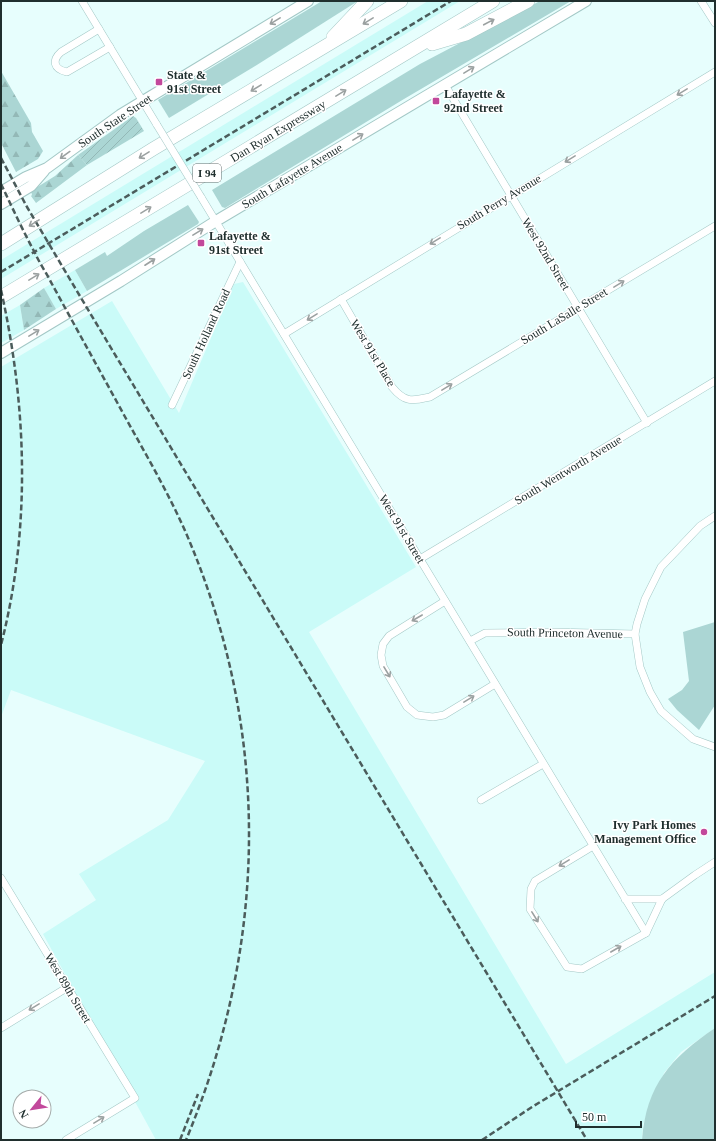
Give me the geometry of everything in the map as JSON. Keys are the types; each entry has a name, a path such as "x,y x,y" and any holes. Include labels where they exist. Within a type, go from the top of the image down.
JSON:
{"highway":[{"path":"324,48 367,1"},
{"path":"1,244 153,149 401,1"},
{"name":"Dan Ryan Expressway","path":"1,297 493,1"},
{"path":"413,50 466,34 528,1"}],"main road":[{"name":"South State Street","path":"1,204 31,186 47,168 120,115 308,1"},
{"name":"South Lafayette Avenue","path":"1,353 121,281 216,221 586,1"},
{"name":"South State Street","path":"1,192 26,177 47,168"}],"street":[{"name":"West 91st Street","path":"82,1 646,933"},
{"path":"701,1 715,23"},
{"path":"99,29 56,56 56,67 61,71 66,72 110,47"},
{"name":"South Perry Avenue","path":"284,334 715,72"},
{"name":"West 92nd Street","path":"445,85 647,423"},
{"name":"South LaSalle Street","path":"412,401 430,397 715,226"},
{"name":"South Holland Road","path":"172,405 240,262"},
{"name":"West 91st Place","path":"340,299 392,387 397,394 412,401"},
{"name":"South Wentworth Avenue","path":"420,559 715,381"},
{"name":"South Princeton Avenue","path":"470,641 485,633 552,632 635,634 645,599 661,567 700,526 715,516"},
{"path":"445,601 389,636 384,644 381,655 383,666 407,707 418,715 433,717 444,715 495,684"},
{"path":"635,634 640,667 650,692 661,711 693,739 715,747"},
{"path":"481,800 543,764"},
{"path":"593,846 536,881 531,889 530,909 567,967 585,967 646,933 662,899 715,862"},
{"name":"West 89th Street","path":"1,878 135,1098 66,1140"},
{"path":"625,899 662,899"},
{"path":"1,1028 68,987"}],"shaded area":[{"path":"428,1 460,1 1,279 1,260"},
{"path":"75,270 87,291 56,309 44,288"},
{"path":"243,282 416,567 309,632 566,1064 715,972 715,1028 681,1052 664,1073 643,1124 642,1140 156,1140 43,934 96,900 79,874 168,820 205,761 11,690 1,717 1,367 112,301 179,413 234,284"},
{"path":"20,305 24,330 1,343 1,316"}],"green space":[{"path":"322,1 358,1 169,118 158,100"},
{"path":"540,1 571,1 404,99 225,208 222,207 212,190 420,64"},
{"path":"1,71 31,123 32,132 43,151 38,159 16,172 1,143"},
{"path":"133,116 136,118 144,131 87,165 78,155"},
{"path":"78,155 87,165 36,203 31,196 31,191 55,176"},
{"path":"188,205 199,222 198,224 87,291 75,270 105,252 107,256 144,231"},
{"path":"44,288 56,309 24,330 20,305"},
{"path":"715,622 715,705 699,730 677,710 668,699 682,690 689,681 683,632"},
{"path":"715,1028 715,1140 642,1140 644,1121 655,1088 674,1062 686,1050"}],"railway":[{"path":"1,272 451,1"},
{"path":"1,158 27,207 90,313 587,1140"},
{"path":"1,184 39,261 172,503 186,533 214,608 234,683 245,759 249,836 245,913 233,989 213,1065 186,1140"},
{"path":"1,290 10,334 16,378 22,468 21,512 17,557 11,601 1,645"},
{"path":"482,1140 532,1107 715,996"},
{"path":"180,1140 198,1094"}],"place":[{"name":"State & 91st Street","path":"159,82"},
{"name":"Lafayette & 92nd Street","path":"436,101"},
{"name":"Lafayette & 91st Street","path":"201,243"},
{"name":"Ivy Park Homes Management Office","path":"704,832"}]}
